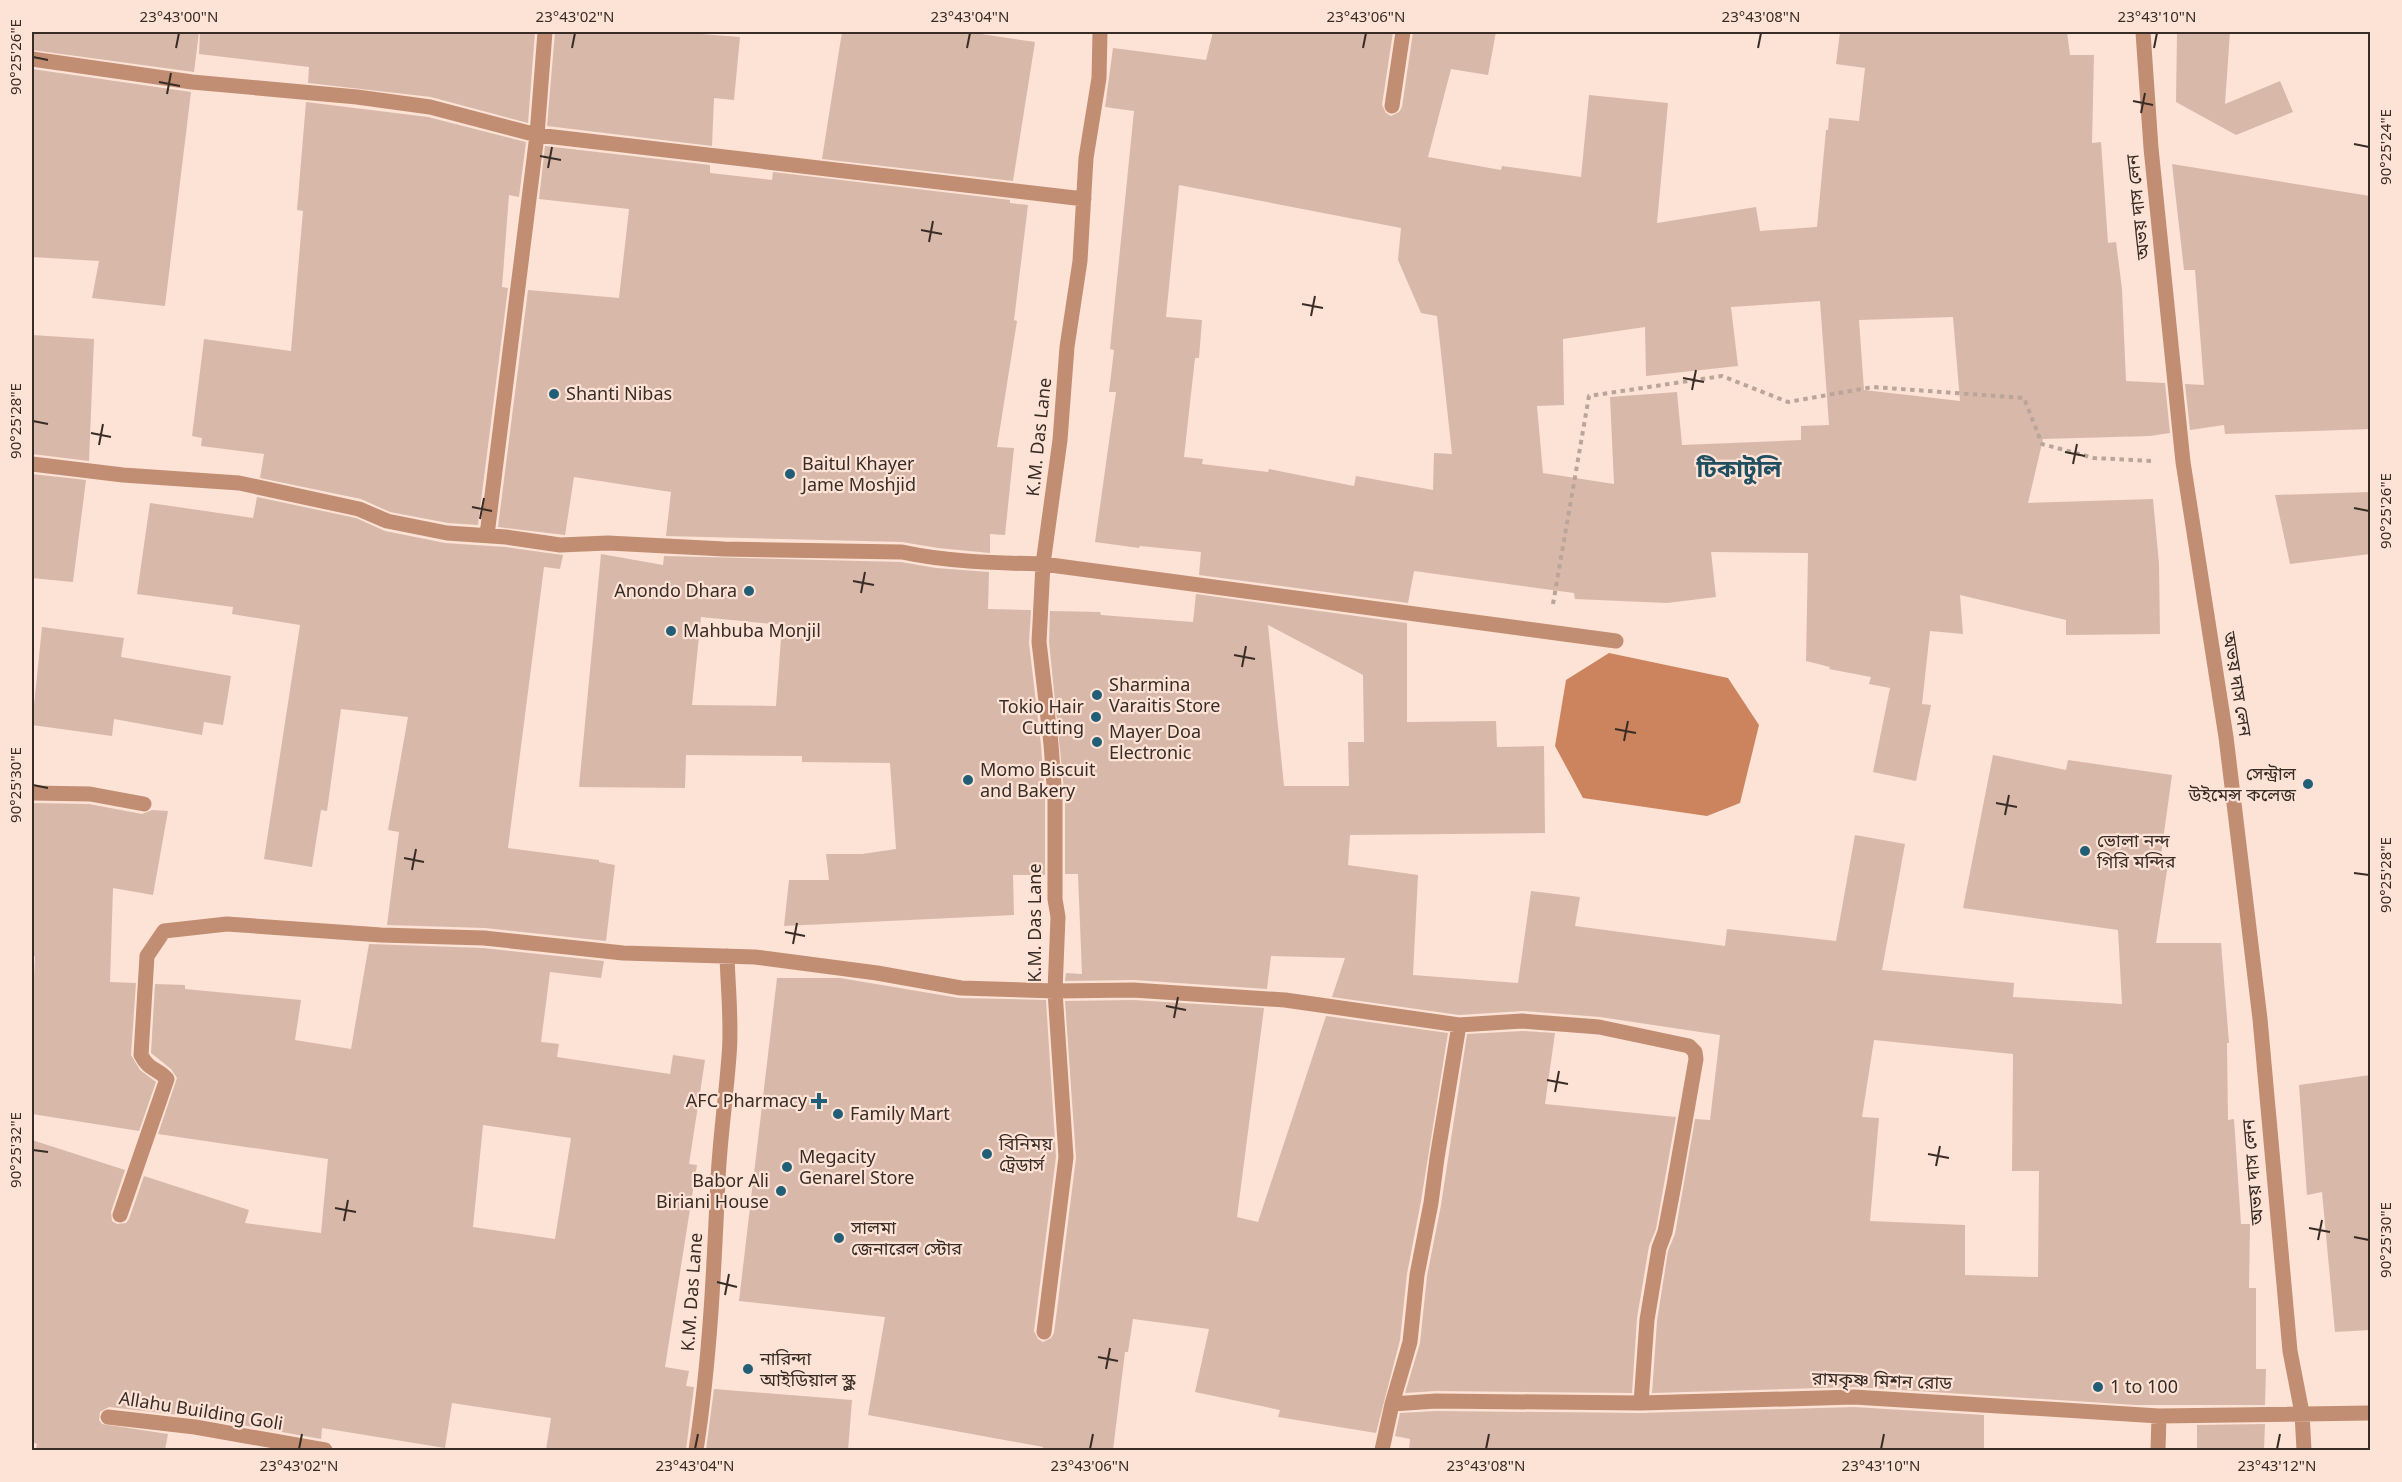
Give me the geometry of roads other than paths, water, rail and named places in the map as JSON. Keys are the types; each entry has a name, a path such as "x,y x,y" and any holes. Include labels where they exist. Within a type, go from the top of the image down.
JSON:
{"street":[{"path":"487,535 537,135 545,32"},
{"name":"K.M. Das Lane","path":"696,1450 709,1334 718,1178 730,1055 727,956 755,957 877,973 961,988 1055,991 1058,917 1055,899 1055,800 1052,744 1039,642 1043,564 1055,483 1067,347 1080,261 1086,158 1099,78 1100,32"},
{"path":"1392,106 1403,32"},
{"name":"অভয় দাস লেন","path":"2143,32 2151,148 2183,462 2226,737 2260,1019 2290,1351 2302,1413 2304,1450"},
{"path":"32,59 192,82 357,97 430,107 537,135 1084,199"},
{"path":"32,464 123,475 239,483 359,509 387,521 447,533 487,535 560,545 608,543 724,549 902,552 923,557 985,563 1043,564 1616,641"},
{"path":"32,793 90,794 144,804"},
{"path":"120,1215 167,1079 150,1068 141,1056 147,956 164,931 227,924 381,935 484,938 623,953 727,956"},
{"path":"1044,1332 1066,1157 1055,991 1133,990 1285,1000 1460,1025 1522,1021 1599,1027 1689,1046 1695,1052 1696,1059 1647,1320 1641,1403"},
{"path":"1382,1450 1392,1404 1410,1342 1417,1275 1460,1025"},
{"name":"রামকৃষ্ণ মিশন রোড","path":"1392,1404 1436,1401 1641,1403 1854,1397 2159,1416 2370,1413"},
{"path":"2158,1450 2159,1416"},
{"name":"Allahu Building Goli","path":"108,1417 195,1427 325,1450"}],"place":[{"name":"Shanti Nibas","path":"554,394"},
{"name":"Baitul Khayer Jame Moshjid","path":"790,474"},
{"name":"Anondo Dhara","path":"749,591"},
{"name":"Mahbuba Monjil","path":"671,631"},
{"name":"Sharmina Varaitis Store","path":"1097,695"},
{"name":"Tokio Hair Cutting","path":"1096,717"},
{"name":"Mayer Doa Electronic","path":"1097,742"},
{"name":"Momo Biscuit and Bakery","path":"968,780"},
{"name":"সেন্ট্রাল উইমেন্স কলেজ","path":"2308,784"},
{"name":"ভোলা নন্দ গিরি মন্দির","path":"2085,851"},
{"name":"AFC Pharmacy","path":"819,1101"},
{"name":"Family Mart","path":"838,1114"},
{"name":"বিনিময় ট্রেডার্স","path":"987,1154"},
{"name":"Megacity Genarel Store","path":"787,1167"},
{"name":"Babor Ali Biriani House","path":"781,1191"},
{"name":"সালমা জেনারেল স্টোর","path":"839,1238"},
{"name":"নারিন্দা আইডিয়াল স্কুল","path":"748,1369"},
{"name":"1 to 100","path":"2098,1387"}],"district":[{"name":"টিকাটুলি","path":"1739,469"}]}
